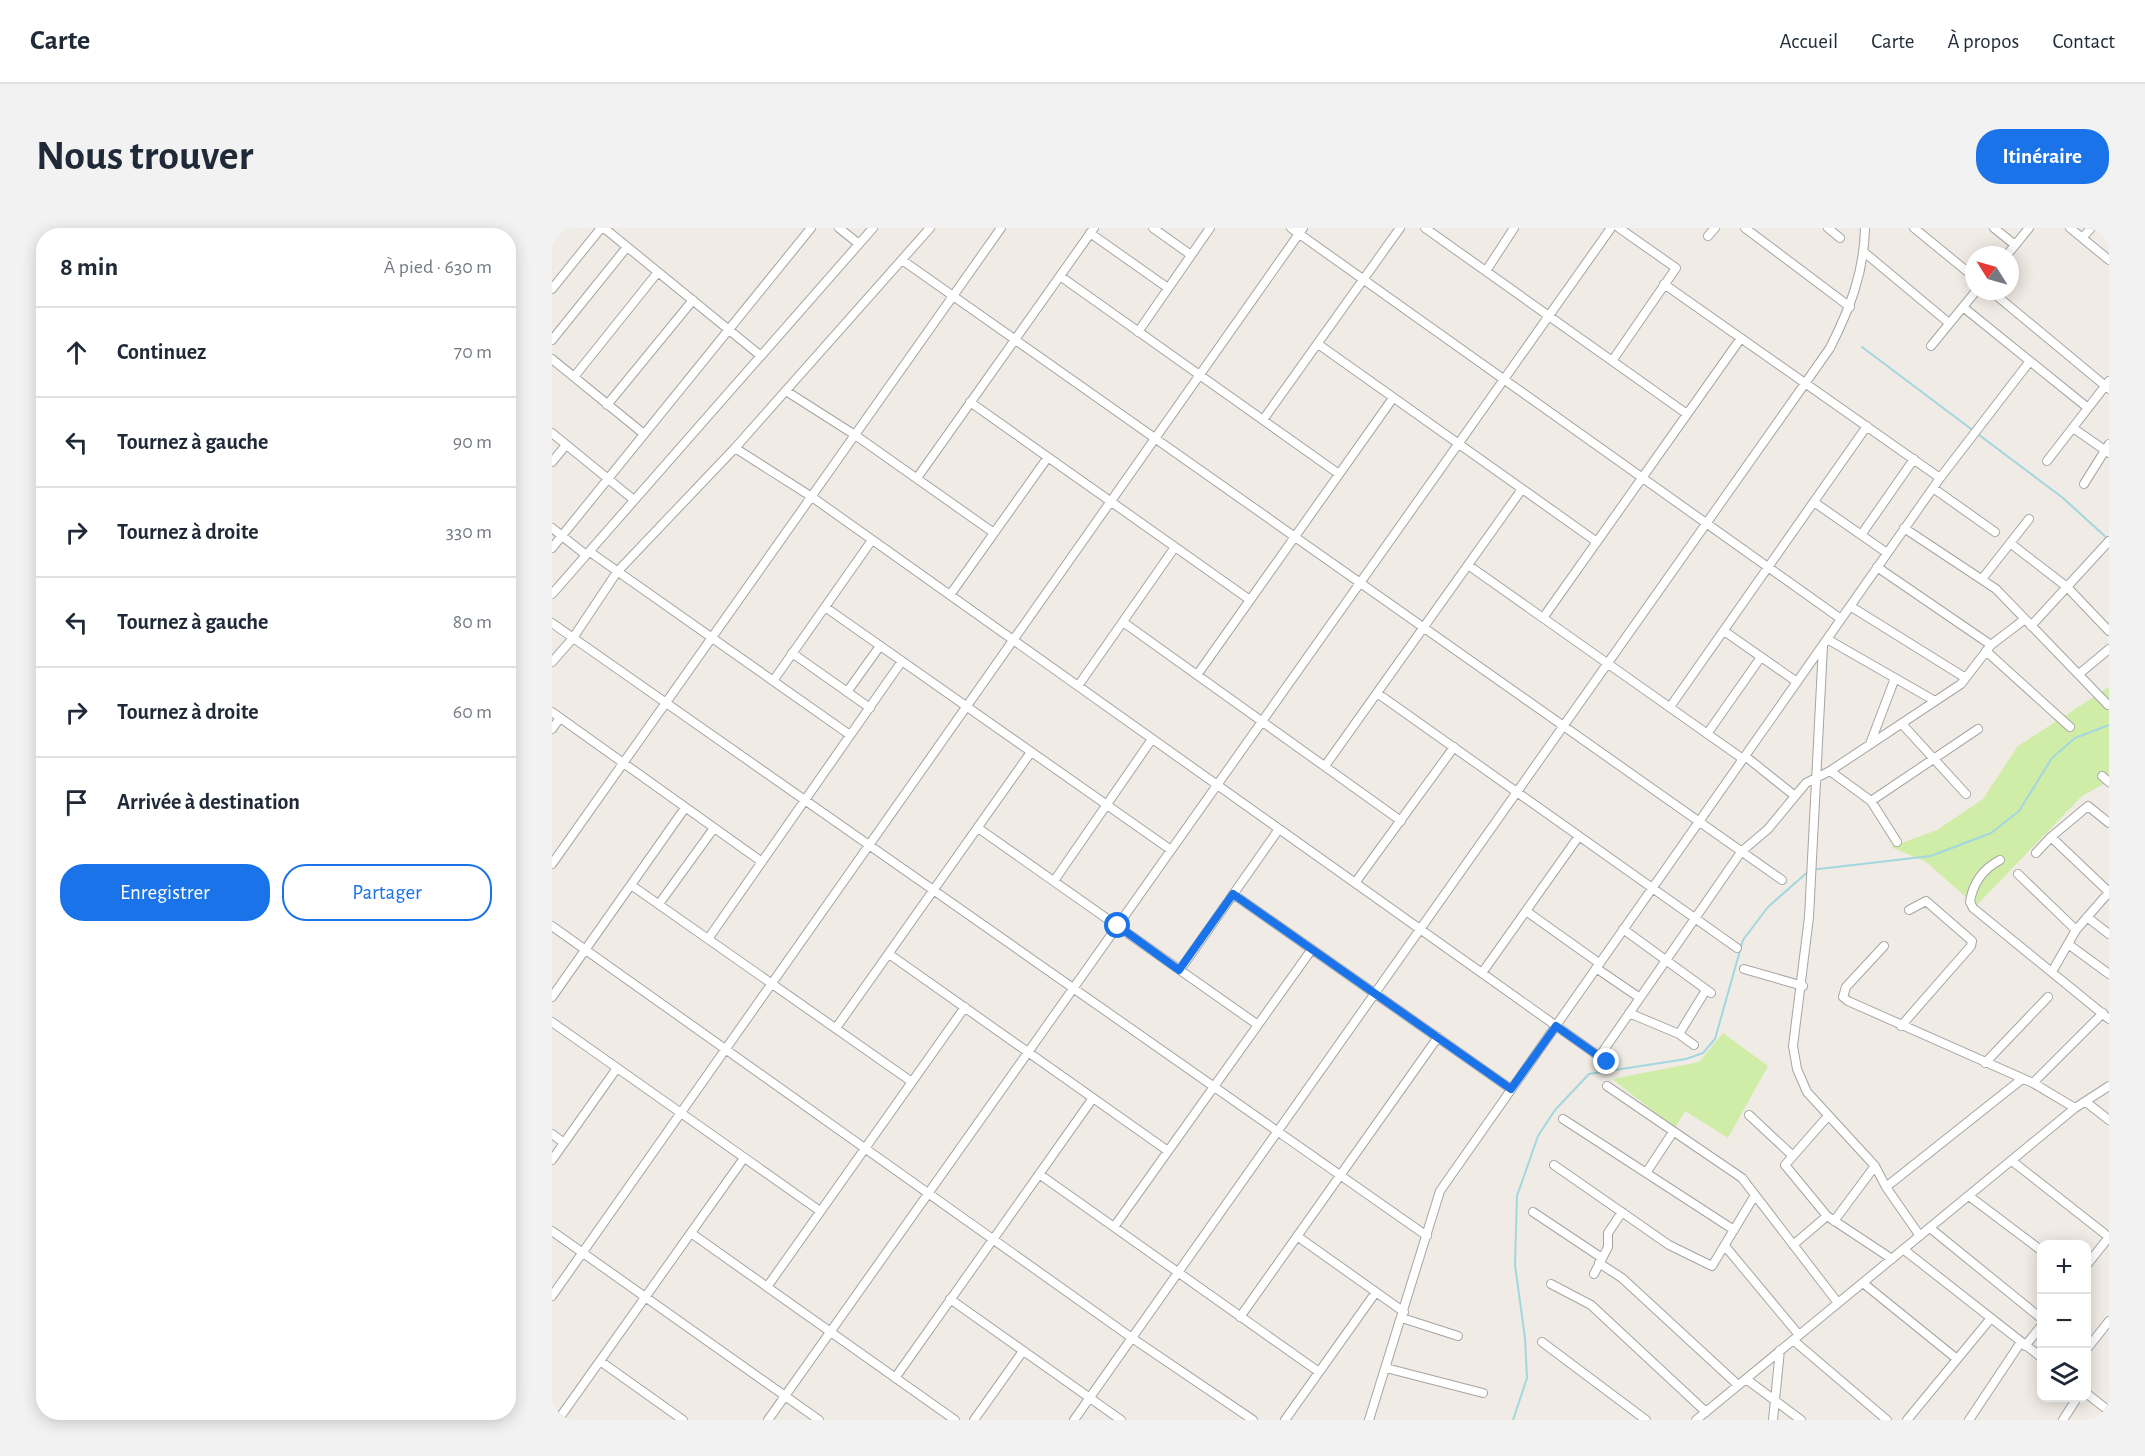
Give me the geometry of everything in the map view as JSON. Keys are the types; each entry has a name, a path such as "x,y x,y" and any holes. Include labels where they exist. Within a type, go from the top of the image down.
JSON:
{"street":[{"path":"552,289 603,228 761,356"},
{"path":"552,548 811,228"},
{"path":"839,228 859,244"},
{"path":"552,594 873,228"},
{"path":"552,662 573,638 617,572 735,448 930,228"},
{"path":"552,864 1001,228"},
{"path":"1153,228 1191,255"},
{"path":"1138,332 1210,228"},
{"path":"1291,228 1301,231 1363,280 1841,619"},
{"path":"1263,420 1400,228"},
{"path":"1425,228 1687,414"},
{"path":"1486,271 1514,228"},
{"path":"768,1420 1611,228"},
{"path":"1612,361 1676,268 1619,228"},
{"path":"1708,236 1715,228"},
{"path":"1744,228 1850,307"},
{"path":"1828,228 1840,238"},
{"path":"1074,1420 1830,348 1850,307 1865,254 1865,228"},
{"path":"1914,228 1965,270"},
{"path":"1994,228 2015,245 2029,228"},
{"path":"2070,228 2109,260"},
{"path":"2083,237 2091,228"},
{"path":"917,478 1092,230 1168,288"},
{"path":"552,1296 1301,231"},
{"path":"552,340 627,247"},
{"path":"1865,254 1950,323"},
{"path":"902,260 1782,880"},
{"path":"574,377 658,272"},
{"path":"1060,276 1339,474"},
{"path":"1664,284 1940,478"},
{"path":"608,405 693,300"},
{"path":"1931,346 1969,300"},
{"path":"2002,300 2108,385 2047,461"},
{"path":"1963,307 2088,408"},
{"path":"1543,618 1741,338"},
{"path":"1318,344 1597,542"},
{"path":"552,359 644,434"},
{"path":"1369,1420 1440,1191 1940,478 2030,362"},
{"path":"786,391 855,435 994,533"},
{"path":"1197,675 1394,398"},
{"path":"970,402 1250,600"},
{"path":"1670,707 1867,426"},
{"path":"2073,428 2108,449 2084,484"},
{"path":"552,433 634,500"},
{"path":"552,462 566,445"},
{"path":"735,448 812,496 1603,1059 1629,1013 1741,852 1768,829 1806,783 1830,771 1961,684 1964,677 1988,648 2025,619"},
{"path":"950,595 1048,457"},
{"path":"1861,535 1914,459"},
{"path":"1933,488 1995,532"},
{"path":"1325,766 1522,489"},
{"path":"1814,502 1887,553"},
{"path":"1982,579 2029,519"},
{"path":"552,528 850,735"},
{"path":"1905,528 1996,589 2108,705"},
{"path":"773,681 872,540"},
{"path":"2031,626 2109,541"},
{"path":"2010,543 2067,587 2109,631"},
{"path":"1078,686 1175,547"},
{"path":"1468,564 1795,796"},
{"path":"1877,567 1988,648 2070,728"},
{"path":"1850,606 1964,677"},
{"path":"825,607 1171,850"},
{"path":"1123,622 1401,821"},
{"path":"552,623 1427,1236"},
{"path":"1724,631 1797,682"},
{"path":"1825,642 1935,701"},
{"path":"1825,642 1815,778 1809,917 1803,986 1793,1046 1797,1069 1807,1092 1875,1166 1886,1187 1920,1236"},
{"path":"847,692 880,646"},
{"path":"2079,674 2109,649"},
{"path":"792,653 870,708"},
{"path":"1707,734 1761,657"},
{"path":"708,939 902,662"},
{"path":"1870,744 1895,678"},
{"path":"1377,693 1737,948"},
{"path":"552,712 762,862"},
{"path":"552,729 560,718"},
{"path":"1902,724 1966,794"},
{"path":"1871,801 1978,729"},
{"path":"1054,881 1152,739"},
{"path":"1355,883 1454,747"},
{"path":"836,1028 1032,752"},
{"path":"1830,771 1871,801 1897,843"},
{"path":"2102,776 2109,782"},
{"path":"2036,853 2051,837 2088,807 2109,823"},
{"path":"552,997 685,808"},
{"path":"659,904 714,828"},
{"path":"978,828 1258,1025"},
{"path":"1179,970 1279,829"},
{"path":"1482,973 1580,836"},
{"path":"2051,837 2109,892 2076,930 2053,970"},
{"path":"2000,860 1981,874 1973,886 1970,902 1973,908 2025,952 2053,970 2106,1016 2032,1083"},
{"path":"2018,874 2076,930"},
{"path":"631,885 912,1082"},
{"path":"1233,894 1511,1089"},
{"path":"1900,1026 1971,946 1972,941 1926,901 1909,910"},
{"path":"1526,911 1640,998"},
{"path":"2087,917 2109,934"},
{"path":"552,926 1132,1338 1253,1420"},
{"path":"1623,929 1708,992 1679,1034"},
{"path":"2068,944 2109,974"},
{"path":"1884,946 1846,987 1844,997 1900,1026 2022,1078 2076,1108"},
{"path":"1114,1227 1312,949"},
{"path":"889,954 1168,1151"},
{"path":"1744,969 1803,986"},
{"path":"1985,1063 2048,997"},
{"path":"767,1287 964,1007"},
{"path":"1629,1013 1679,1034 1694,1045"},
{"path":"552,1022 820,1211"},
{"path":"1240,1317 1438,1037"},
{"path":"552,1160 617,1068"},
{"path":"1886,1187 2022,1078"},
{"path":"1607,1086 1742,1178 1838,1303"},
{"path":"1696,1420 2076,1108 2109,1086"},
{"path":"895,1377 1093,1098"},
{"path":"2086,1102 2109,1120"},
{"path":"1749,1115 1793,1156"},
{"path":"1828,1116 1785,1165 1830,1219 1892,1259"},
{"path":"1563,1119 1734,1230"},
{"path":"1646,1173 1673,1132"},
{"path":"552,1134 564,1143"},
{"path":"558,1420 744,1158"},
{"path":"2012,1161 2109,1237 2091,1260"},
{"path":"1554,1165 1669,1245 1712,1266 1755,1195"},
{"path":"1792,1245 1830,1219 1875,1166"},
{"path":"1039,1174 1319,1372"},
{"path":"1969,1196 2037,1247"},
{"path":"1533,1212 1622,1278 1738,1385"},
{"path":"1594,1274 1608,1247 1608,1233 1622,1212"},
{"path":"1930,1228 2037,1315"},
{"path":"552,1231 819,1420"},
{"path":"691,1233 955,1420"},
{"path":"1297,1236 1376,1292 1403,1315 1458,1336"},
{"path":"1725,1246 1796,1338 1887,1420"},
{"path":"1903,1250 2037,1354"},
{"path":"1863,1283 1957,1359"},
{"path":"1551,1284 1591,1305 1706,1412"},
{"path":"1285,1420 1376,1292"},
{"path":"950,1299 1121,1420"},
{"path":"1907,1420 1991,1318"},
{"path":"2088,1348 2109,1320"},
{"path":"1969,1420 2023,1344 2037,1330"},
{"path":"1542,1342 1647,1420"},
{"path":"1773,1420 1780,1350"},
{"path":"974,1420 1023,1351"},
{"path":"600,1361 673,1417 683,1420"},
{"path":"1386,1368 1484,1393"},
{"path":"1746,1379 1802,1420"},
{"path":"2091,1396 2108,1407"},
{"path":"2063,1420 2074,1402"}],"green space":[{"path":"2109,687 2109,781 2082,796 1976,906 1926,862 1891,847 1937,830 1983,799 2018,746"},
{"path":"1723,1033 1768,1066 1728,1138 1685,1111 1675,1128 1612,1079 1699,1062"}],"waterway":[{"path":"1862,347 2063,498 2108,539"},
{"path":"1513,1420 1527,1378 1525,1338 1515,1265 1517,1196 1538,1136 1555,1110 1589,1074 1686,1059 1703,1053 1715,1039 1743,940 1768,907 1810,870 1931,856 1991,833 2019,811 2052,758 2075,738 2109,725"}],"route":[{"path":"1118,926 1179,970 1233,894 1511,1089 1556,1026 1607,1062"}]}
